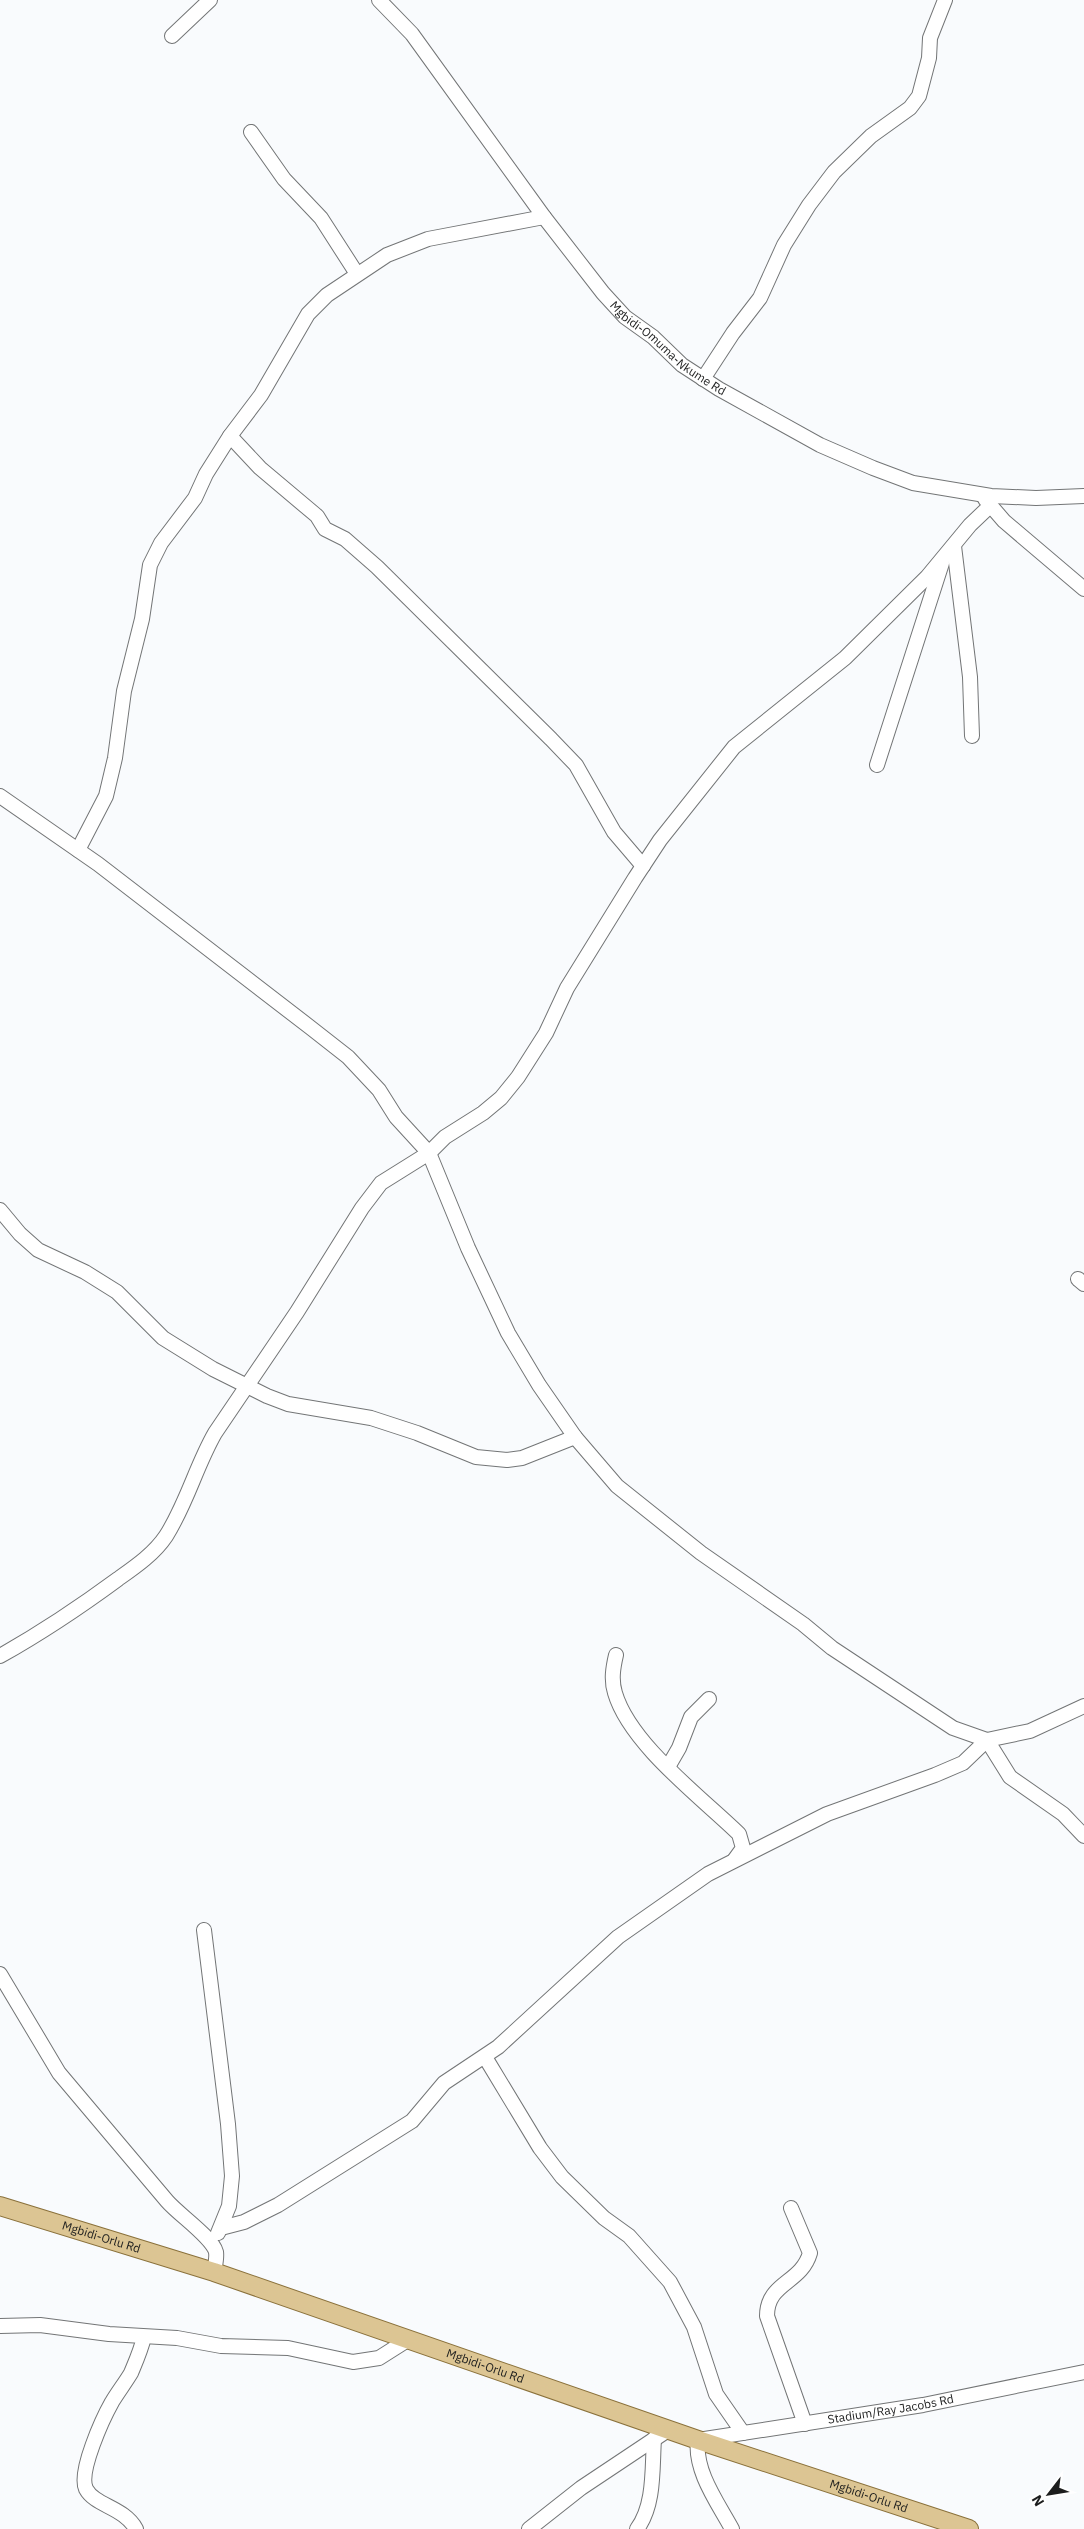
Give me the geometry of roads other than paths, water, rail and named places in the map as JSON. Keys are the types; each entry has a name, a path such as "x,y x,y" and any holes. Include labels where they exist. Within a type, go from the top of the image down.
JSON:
{"main road":[{"name":"Mgbidi-Orlu Rd","path":"0,2206 214,2272 408,2339 661,2434 698,2440 970,2529"}],"street":[{"path":"172,36 210,0"},
{"name":"Mgbidi-Omuma-Nkume Rd","path":"379,0 412,34 544,217 603,292 625,317 653,337 682,365 771,419 872,468 913,483 986,500 1084,496"},
{"path":"703,379 733,333 760,298 784,245 814,198 840,166 871,136 910,108 919,96 929,58 930,38 945,0"},
{"path":"251,132 284,179 321,218 357,274"},
{"path":"78,850 106,796 115,758 124,691 142,619 150,564 161,544 195,498 206,474 230,436 261,395 308,314 327,294 387,255 428,239 544,217"},
{"path":"230,436 260,468 317,516 325,529 345,539 378,567 576,764 614,832 643,866"},
{"path":"0,1656 82,1606 151,1552 164,1538 183,1506 204,1452 362,1208 381,1184 428,1153 445,1138 501,1098 518,1077 546,1033 567,988 660,840 734,747 845,658 954,546 986,500 1084,589"},
{"path":"954,546 970,677 972,736"},
{"path":"877,765 944,557"},
{"path":"0,796 78,850 348,1057 379,1090 396,1117 428,1153 468,1248 508,1333 539,1385 575,1437 617,1486 701,1553 803,1624 832,1648 953,1728 987,1740 1030,1731 1084,1706"},
{"path":"0,1210 20,1234 38,1250 85,1272 117,1292 163,1338 213,1369 288,1404 371,1418 417,1433 476,1457 507,1460 522,1458 575,1437"},
{"path":"616,1655 612,1672 615,1693 621,1708 644,1743 740,1834 743,1848 736,1858"},
{"path":"668,1767 679,1748 691,1717 709,1699"},
{"path":"987,1740 1010,1776 1063,1814 1084,1836"},
{"path":"221,2228 244,2222 278,2205 412,2121 444,2083 485,2057 618,1937 675,1895 736,1858 827,1814 963,1763 987,1740"},
{"path":"204,1930 218,2029 231,2159 229,2206 221,2228 216,2236 209,2240"},
{"path":"0,1974 59,2073 180,2216 209,2240 216,2254 214,2272"},
{"path":"485,2057 540,2148 562,2177 604,2218 629,2236 670,2282 694,2327 716,2394 744,2433"},
{"path":"791,2208 810,2253 807,2266 774,2293 767,2303 767,2316 805,2424"},
{"path":"0,2326 40,2325 144,2337 178,2338 221,2346 288,2348 353,2362 379,2358 408,2339"},
{"path":"136,2529 130,2518 91,2495 85,2487 84,2476 103,2420 140,2353 144,2337"},
{"name":"Stadium/Ray Jacobs Rd","path":"698,2440 922,2405 1084,2372"},
{"path":"529,2529 581,2488 661,2434"},
{"path":"637,2529 642,2522 649,2500 661,2434"},
{"path":"698,2440 696,2452 700,2467 732,2529"}]}
